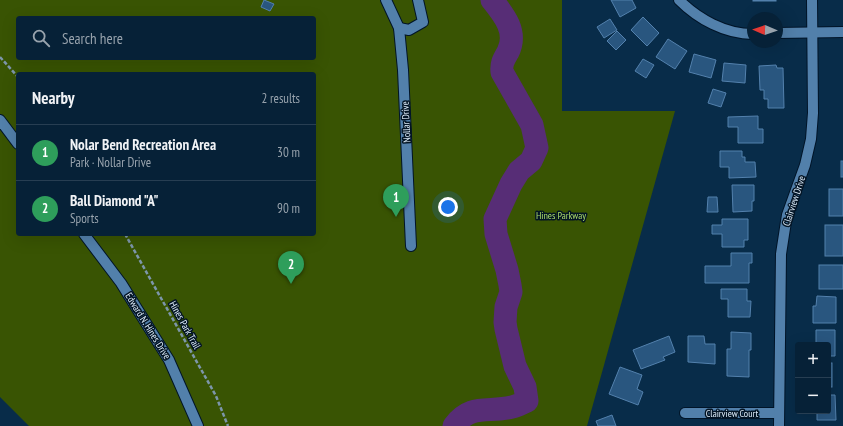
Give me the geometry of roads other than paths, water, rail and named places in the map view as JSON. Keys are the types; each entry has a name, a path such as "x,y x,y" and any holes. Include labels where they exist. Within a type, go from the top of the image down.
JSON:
{"street":[{"name":"Nollar Drive","path":"386,0 399,28 404,70 411,246"},
{"path":"399,28 409,30 422,22 418,0"},
{"path":"679,0 695,14 706,21 725,29 747,34"},
{"name":"Clairview Drive","path":"779,426 781,254 788,215 805,165 811,139 813,113 812,0"},
{"path":"783,33 843,32"},
{"path":"0,120 16,141"},
{"name":"Edward N. Hines Drive","path":"86,236 121,283 170,360 198,426"},
{"name":"Clairview Court","path":"685,414 779,413"}],"waterway":[{"path":"454,426 460,419 473,411 503,409 527,401 525,387 515,366 506,329 506,307 511,292 507,270 496,234 495,219 511,184 519,171 531,161 537,148 532,125 502,72 503,61 511,45 511,38 508,24 492,0"}],"place":[{"name":"Nolar Bend Recreation Area","path":"396,217"},
{"name":"Ball Diamond \"A\"","path":"291,284"}],"park label":[{"name":"Hines Parkway","path":"561,215"}]}
